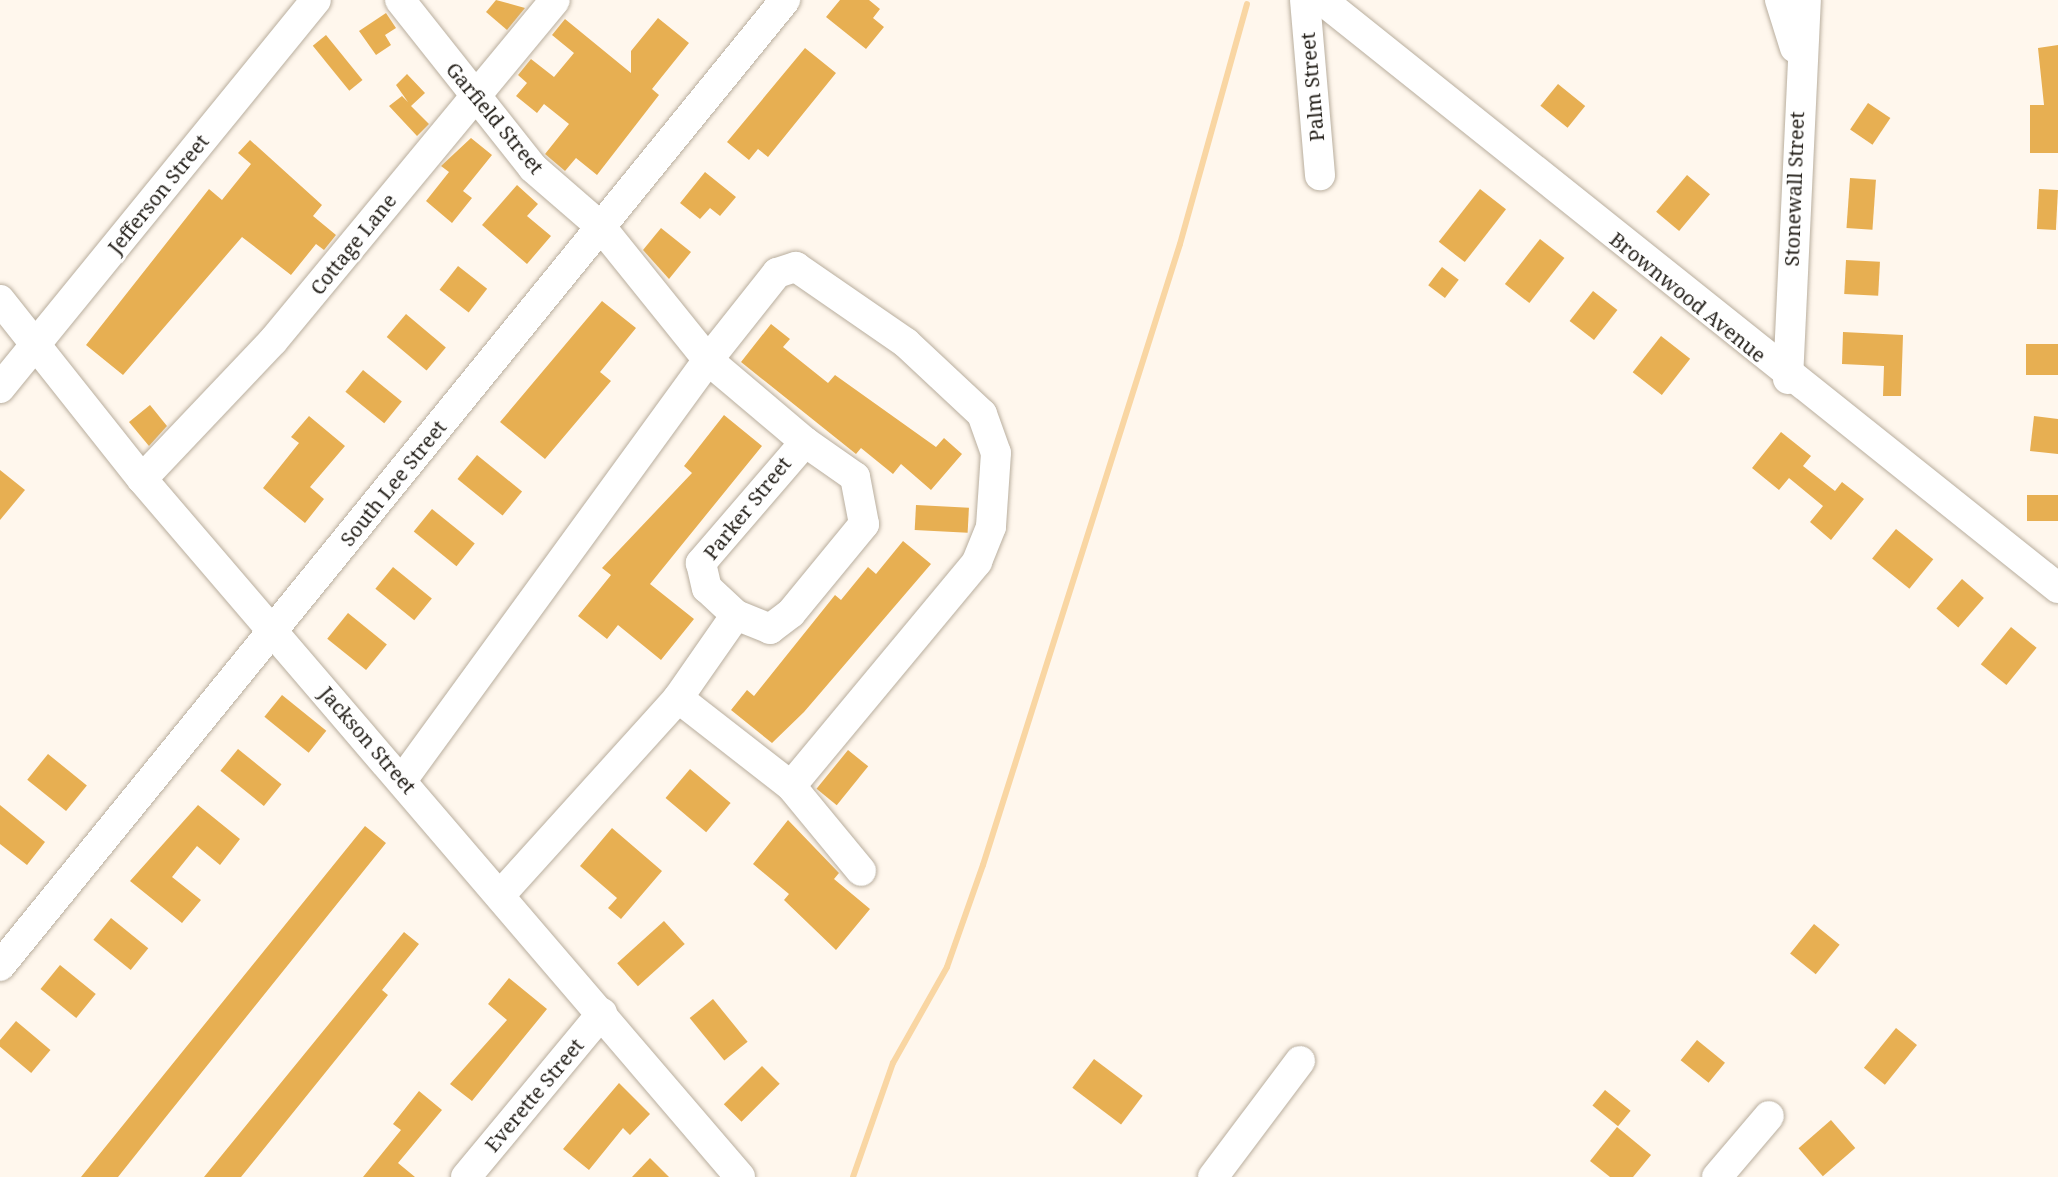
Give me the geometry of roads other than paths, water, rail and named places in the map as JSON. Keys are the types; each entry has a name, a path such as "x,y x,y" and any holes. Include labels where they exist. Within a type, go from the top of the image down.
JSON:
{"street":[{"name":"Jefferson Street","path":"0,388 316,0"},
{"name":"Garfield Street","path":"400,0 533,168 601,227 708,360 805,442"},
{"name":"Cottage Lane","path":"142,479 273,341 555,0"},
{"name":"South Lee Street","path":"0,966 785,0"},
{"name":"Palm Street","path":"1305,0 1320,175"},
{"name":"Brownwood Avenue","path":"1322,0 1788,379 2058,588"},
{"path":"1780,0 1799,62"},
{"name":"Stonewall Street","path":"1788,379 1799,62 1806,0"},
{"path":"403,779 708,360 777,273 796,267 906,343 982,414 996,453 991,527 977,562 791,786"},
{"name":"Jackson Street","path":"0,300 33,346 142,479 503,892 740,1177"},
{"name":"Parker Street","path":"805,442 855,477 864,524 770,629 736,615 707,588 701,563 805,442"},
{"path":"503,892 678,698 736,615"},
{"path":"678,698 791,786 861,871"},
{"name":"Everette Street","path":"466,1177 602,1013"},
{"path":"1213,1177 1300,1061"},
{"path":"1717,1177 1769,1116"}],"waterway":[{"path":"853,1177 893,1063 947,967 983,865 1180,244 1247,4"}]}
